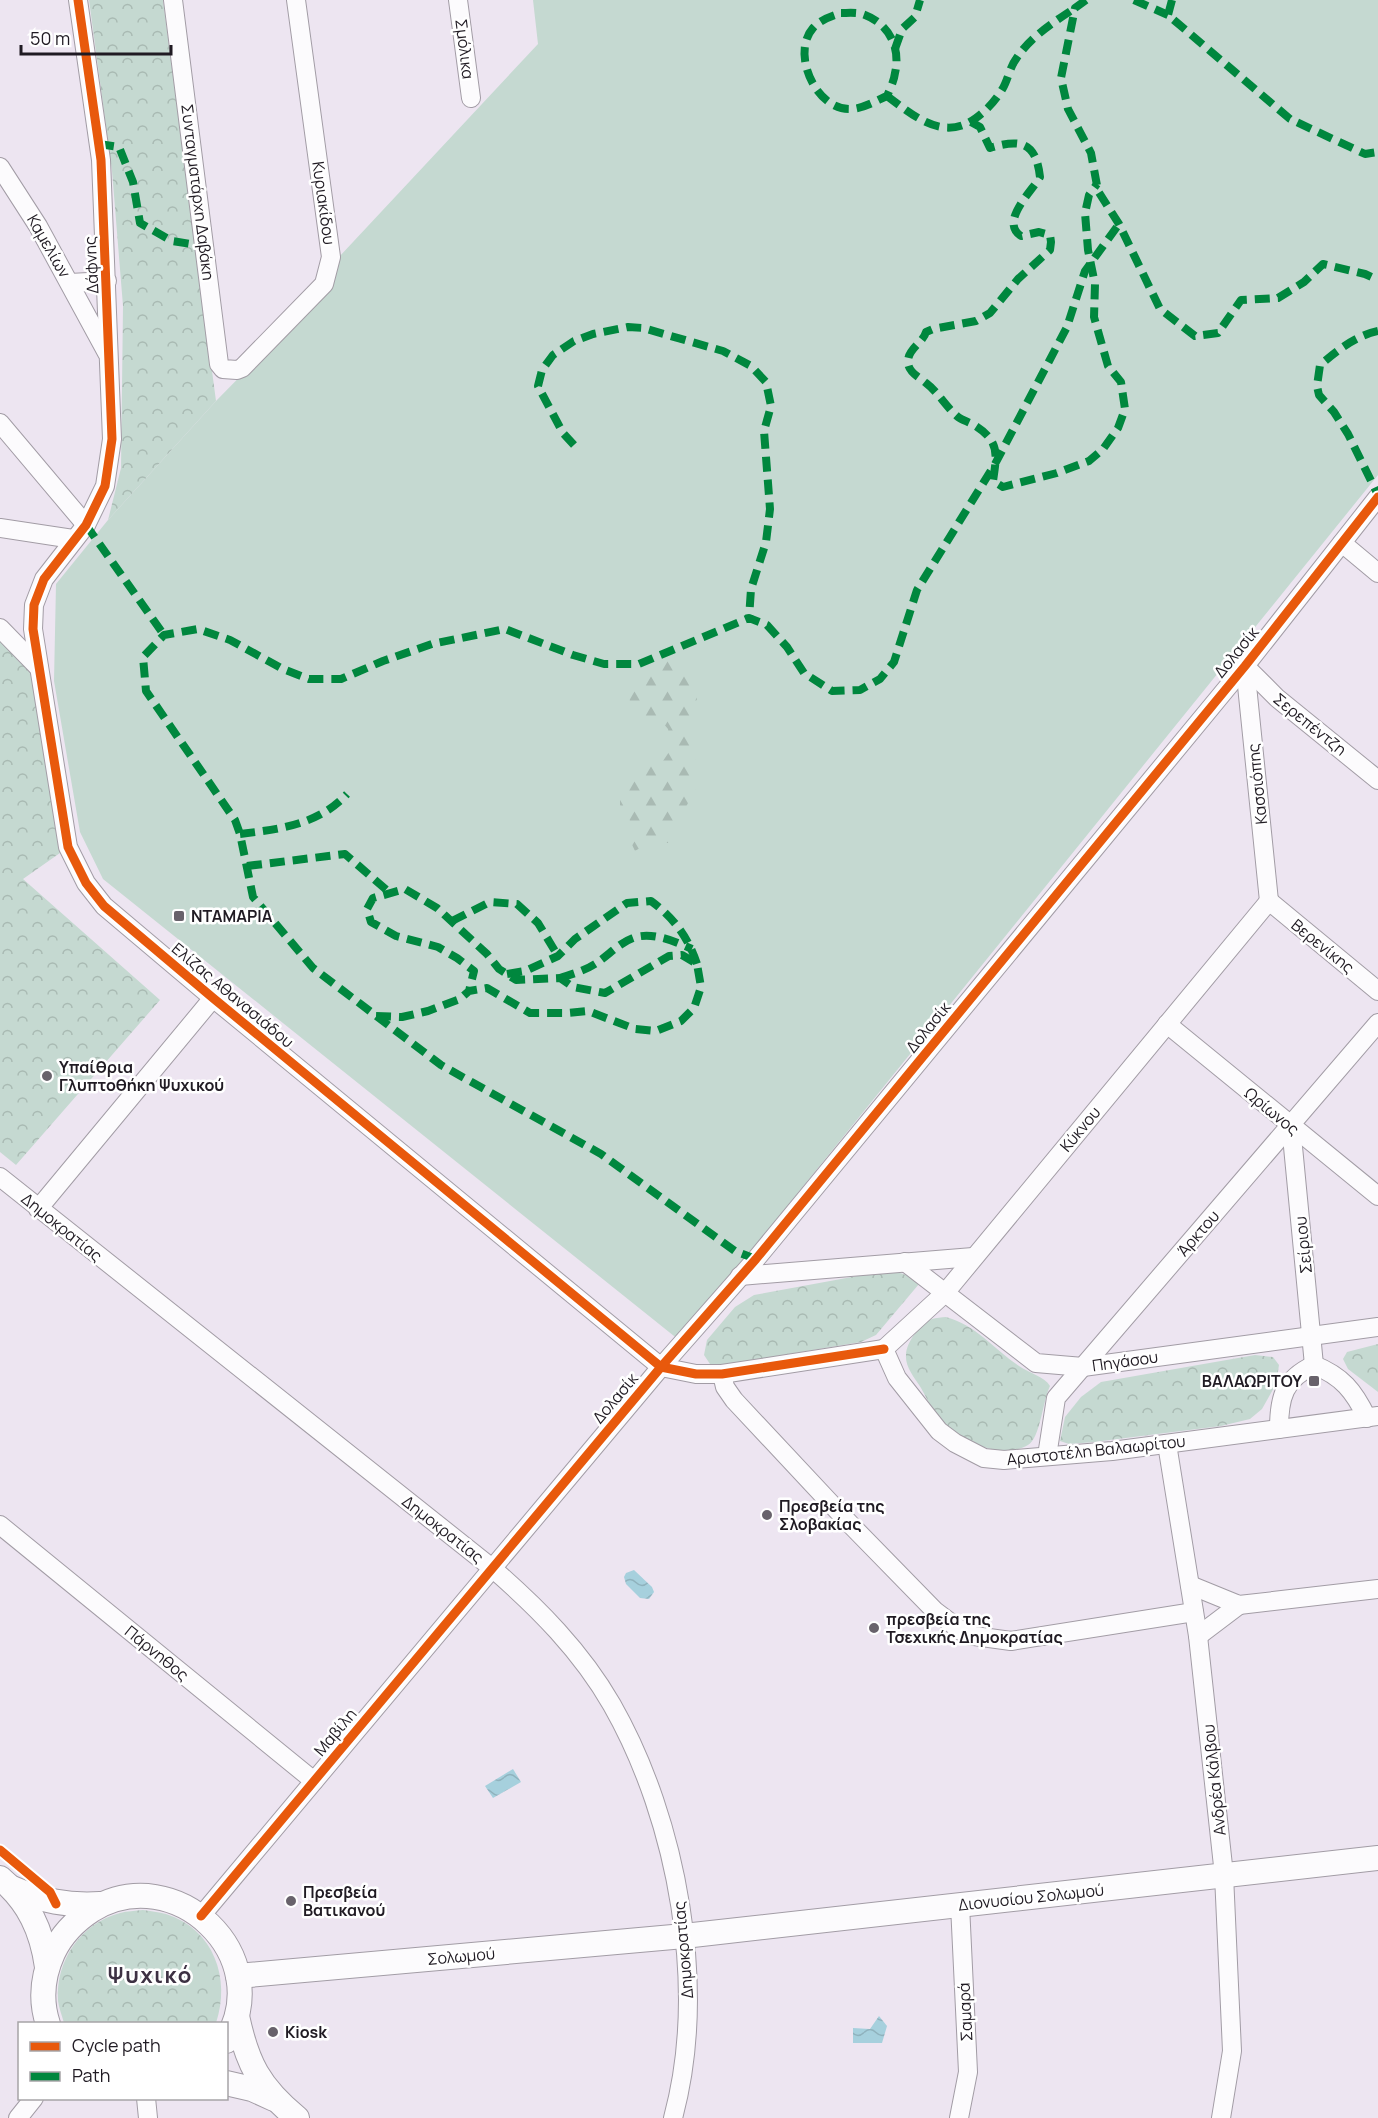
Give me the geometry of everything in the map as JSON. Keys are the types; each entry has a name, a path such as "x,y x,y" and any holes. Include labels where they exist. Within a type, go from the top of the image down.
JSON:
{"street":[{"name":"Δάφνης","path":"78,0 101,160 112,439 105,486 86,525"},
{"name":"Συνταγματάρχη Δαβάκη","path":"173,0 219,364 223,369 237,370"},
{"name":"Κυριακίδου","path":"237,370 242,368 324,284 331,257 296,0"},
{"name":"Σμόλικα","path":"458,0 471,98"},
{"name":"Καμελίων","path":"0,168 38,226 110,358"},
{"path":"70,283 107,281"},
{"path":"0,423 86,525"},
{"name":"Δολασίκ","path":"492,1568 661,1366 756,1259 1245,666 1378,497"},
{"name":"Ελίζας Αθανασιάδου","path":"86,525 44,579 34,605 33,629 68,847 86,883 104,906 213,998 661,1366"},
{"path":"0,528 74,539"},
{"path":"1341,543 1378,573"},
{"path":"0,628 39,668"},
{"name":"Σερεπέντζη","path":"1245,666 1277,698 1378,780"},
{"name":"Κασσιόπης","path":"1245,666 1269,901"},
{"name":"Βερενίκης","path":"1269,901 1378,991"},
{"name":"Κύκνου","path":"884,1349 945,1293 1269,901"},
{"path":"38,1209 213,998"},
{"name":"Άρκτου","path":"1047,1456 1056,1398 1378,1023"},
{"name":"Ωρίωνος","path":"1167,1024 1378,1196"},
{"name":"Σείριου","path":"1291,1126 1314,1365"},
{"name":"Δημοκρατίας","path":"0,1178 492,1568 560,1633 611,1703 651,1787 678,1893 684,1936 688,2016 685,2060 672,2118"},
{"path":"740,1276 973,1257"},
{"name":"Πηγάσου","path":"905,1262 1036,1363 1083,1367 1311,1334 1378,1327"},
{"path":"661,1366 696,1374 722,1374 884,1349"},
{"name":"Αριστοτέλη Βαλαωρίτου","path":"884,1349 897,1378 939,1431 955,1443 984,1458 1004,1460 1167,1444 1372,1417"},
{"path":"1279,1429 1279,1405 1287,1388 1298,1373 1314,1365 1332,1372 1349,1387 1372,1417"},
{"path":"722,1374 725,1387 734,1400 842,1516 935,1611 967,1635 1011,1641 1194,1612"},
{"name":"Ανδρέα Κάλβου","path":"1167,1444 1198,1636 1224,1875 1232,2051 1221,2118"},
{"name":"Πάρνηθος","path":"0,1525 314,1781"},
{"name":"Μαβίλη","path":"201,1916 492,1568"},
{"path":"1190,1585 1239,1605 1378,1589"},
{"path":"1198,1636 1239,1605"},
{"name":"Διονυσίου Σολωμού","path":"684,1936 1378,1858"},
{"path":"6,1883 33,1898 56,1904 102,1904 127,1897 153,1896 179,1903 201,1916 218,1932 230,1952 238,1976 240,1997 237,2016 228,2036"},
{"path":"6,1883 26,1905 37,1925 44,1946 47,1967"},
{"path":"47,2022 43,1991 47,1967 58,1941 78,1919 102,1904"},
{"name":"Σαμαρά","path":"959,2118 968,2072 960,1905"},
{"name":"Σολωμού","path":"238,1976 684,1936"},
{"path":"237,2016 249,2058 274,2099"},
{"path":"228,2083 252,2089 274,2099 297,2118"},
{"path":"18,2118 32,2100"},
{"path":"146,2100 148,2118"}],"green space":[{"path":"89,0 163,0 216,401 108,520 121,468 123,306 112,171"},
{"path":"533,0 1378,0 1378,475 679,1340 103,879 80,832 54,681 56,584 108,520 216,401 330,285 339,257 538,44"},
{"name":"Υπαίθρια Γλυπτοθήκη Ψυχικού","path":"0,641 31,665 60,853 23,879 160,1000 16,1165 0,1152"},
{"path":"667,660 682,663 695,681 697,699 690,716 700,749 689,773 696,788 679,820 679,831 668,843 648,843 635,851 628,836 630,821 620,805 620,786 631,769 648,760 663,761 671,749 668,729 658,717 644,717 632,711 628,693 646,684 653,670"},
{"path":"879,1272 900,1273 919,1284 876,1335 861,1342 728,1364 710,1364 704,1355 707,1340 735,1307 754,1295"},
{"path":"946,1317 967,1326 1019,1366 1041,1378 1050,1386 1036,1435 1028,1445 1006,1451 983,1447 951,1430 934,1411 908,1368 907,1350 911,1339 923,1324 932,1319"},
{"path":"1378,1344 1378,1392 1348,1369 1343,1359 1347,1352"},
{"path":"1255,1355 1273,1357 1279,1365 1276,1384 1262,1409 1250,1419 1221,1426 1094,1442 1069,1444 1060,1441 1065,1417 1081,1397 1101,1382"},
{"path":"143,1910 166,1914 183,1921 207,1943 215,1958 221,1990 216,2022 64,2022 58,2001 58,1986 66,1958 82,1935 93,1925 123,1912"}],"water":[{"path":"634,1570 652,1587 654,1592 649,1599 640,1598 626,1584 624,1577 626,1573"},
{"path":"513,1769 521,1782 493,1798 485,1786"},
{"path":"879,2016 887,2026 882,2043 853,2043 853,2028 870,2029"}],"marked path":[{"path":"895,49 902,29 915,17 920,0"},
{"path":"1086,0 1075,8 1061,78 1068,109 1091,153 1098,191 1119,224 1160,309 1195,336 1218,333 1241,300 1278,298 1304,282 1323,264 1365,274 1378,280"},
{"path":"1134,0 1168,15"},
{"path":"1172,0 1168,15 1290,119 1365,154 1378,152"},
{"path":"887,96 929,124 952,128 964,125 980,115 994,101 1003,88 1014,62 1028,44 1075,8"},
{"path":"841,13 862,14 881,24 891,38 896,55 894,76 887,96 852,109 839,107 818,92 806,66 804,52 813,28 822,21 841,13"},
{"path":"971,122 980,127 990,148 1019,144 1031,150 1040,177 1019,206 1015,215 1015,230 1021,236 1039,232 1050,235 1050,250 1018,279 990,313 976,321 926,332 912,350 908,363 912,372 930,387 958,417 974,425 988,437 996,456 993,481 1003,487 1057,473 1089,461 1103,449 1118,428 1125,409 1121,382 1108,366 1094,317 1095,284 1088,250 1085,213 1089,195 1097,184"},
{"path":"99,144 119,147 133,182 140,223 172,241 204,246"},
{"path":"756,1259 735,1251 601,1154 441,1065 313,968 253,897 235,820 146,691 143,657 164,635 198,629 230,640 283,669 309,679 341,679 432,644 505,629 573,655 604,664 639,664 749,618 767,625 787,647 804,673 832,691 860,690 880,679 894,662 917,590 995,464 1067,327 1085,271 1119,224"},
{"path":"574,445 563,433 538,386 542,370 553,355 574,341 593,334 628,327 643,328 723,351 751,366 766,382 771,406 764,431 770,509 766,542 751,589 749,618"},
{"path":"1378,331 1354,340 1320,365 1317,386 1319,395 1334,412 1348,434 1378,495"},
{"path":"86,525 164,635"},
{"path":"240,834 298,824 324,813 347,794"},
{"path":"247,866 345,854 389,892"},
{"path":"376,1016 402,1017 428,1011 460,999 469,991 487,988 530,1013 588,1011 635,1029 656,1031 681,1021 694,1008 701,987 697,964 682,955 669,956 605,993 573,987 560,978 516,980 499,969 487,954 437,908 405,889 373,898 367,909 371,922 396,936 438,947 457,958 474,971 469,991"},
{"path":"507,974 525,971 558,956 575,939 627,903 651,901 667,914 679,929 697,964"},
{"path":"452,921 490,902 517,904 538,923 558,956"},
{"path":"560,978 591,966 623,943 640,936 664,938 692,949"}],"cycle path":[{"path":"78,0 101,160 112,439 105,486 86,525 44,579 34,605 33,629 68,847 86,883 104,906 213,998 661,1367 696,1374 722,1374 884,1349"},
{"path":"201,1916 661,1367 756,1259 1245,666 1378,497"},
{"path":"0,1850 50,1892 56,1904"}],"place":[{"name":"ΝΤΑΜΑΡΙΑ","path":"179,916"},
{"name":"Υπαίθρια Γλυπτοθήκη Ψυχικού","path":"47,1076"},
{"name":"ΒΑΛΑΩΡΙΤΟΥ","path":"1314,1381"},
{"name":"Πρεσβεία της Σλοβακίας","path":"767,1515"},
{"name":"πρεσβεία της Τσεχικής Δημοκρατίας","path":"874,1628"},
{"name":"Πρεσβεία Βατικανού","path":"291,1901"},
{"name":"Kiosk","path":"273,2032"}],"district":[{"name":"Ψυχικό","path":"150,1975"}]}
